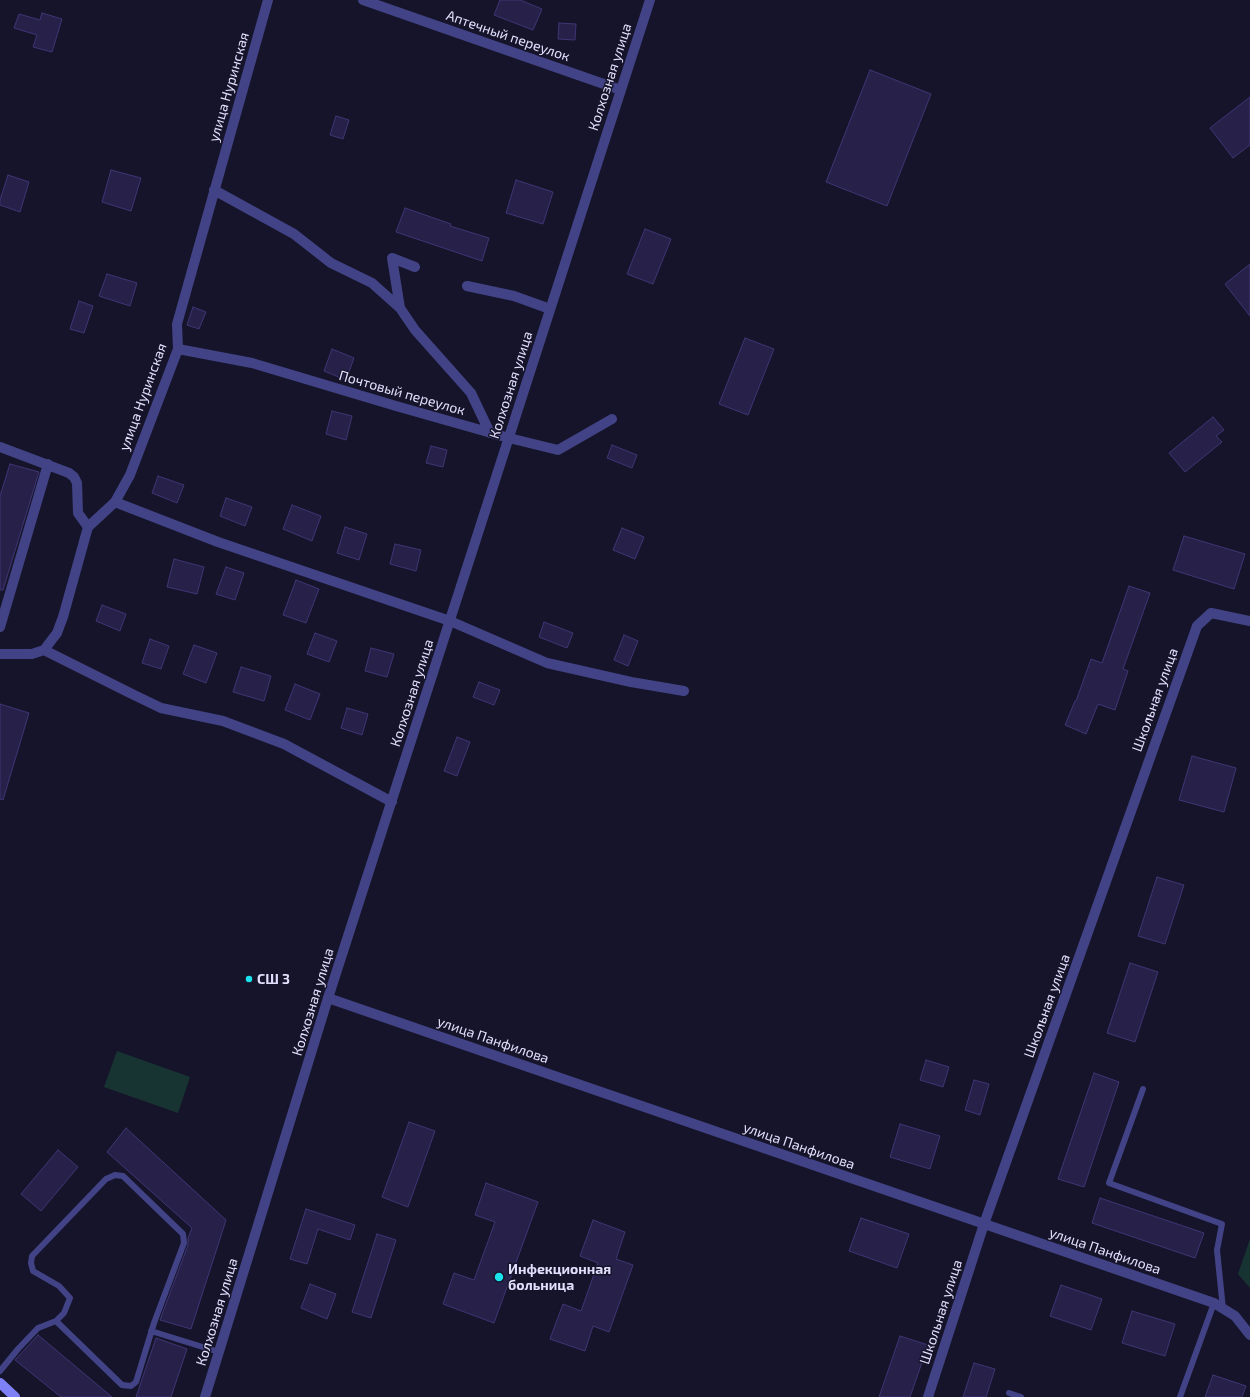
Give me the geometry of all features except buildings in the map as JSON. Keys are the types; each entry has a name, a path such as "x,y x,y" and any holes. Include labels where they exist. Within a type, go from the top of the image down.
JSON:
{"main road":[{"path":"0,1383 15,1397"}],"street":[{"name":"улица Нуринская","path":"88,527 115,502 130,475 178,349 177,324 268,0"},
{"name":"Аптечный переулок","path":"363,0 621,90"},
{"name":"Колхозная улица","path":"205,1397 328,998 650,0"},
{"path":"214,190 294,234 331,263 372,283 400,308 414,330 471,393 490,433"},
{"path":"400,308 392,258 415,267"},
{"path":"467,286 514,296 550,310"},
{"name":"Почтовый переулок","path":"178,349 252,363 490,433 558,450 612,418"},
{"path":"0,447 69,473 77,483 78,513 88,527 64,617 57,633 44,650 32,654 0,654"},
{"path":"0,627 48,464"},
{"path":"115,502 218,542 450,621 547,663 631,682 684,691"},
{"name":"Школьная улица","path":"928,1397 984,1224 1197,626 1211,613 1250,621"},
{"path":"44,650 161,708 223,722 284,744 392,802"},
{"name":"улица Панфилова","path":"328,998 1214,1303 1235,1316 1250,1335"}],"lane":[{"path":"1143,1089 1109,1184 1222,1224 1217,1250 1223,1309"},
{"path":"0,1371 38,1328 56,1321 64,1313 70,1298 59,1286 33,1271 31,1264 32,1256 106,1179 114,1175 123,1176 183,1234 184,1242 152,1331 136,1382 132,1386 122,1385 56,1321"},
{"path":"1180,1397 1214,1303"},
{"path":"152,1331 219,1352"},
{"path":"1009,1393 1020,1397"}],"green space":[{"path":"117,1051 190,1077 178,1113 104,1087"},
{"path":"1250,1239 1250,1288 1238,1274"}],"place":[{"name":"СШ 3","path":"249,979"},
{"name":"Инфекционная больница","path":"499,1277"}]}
